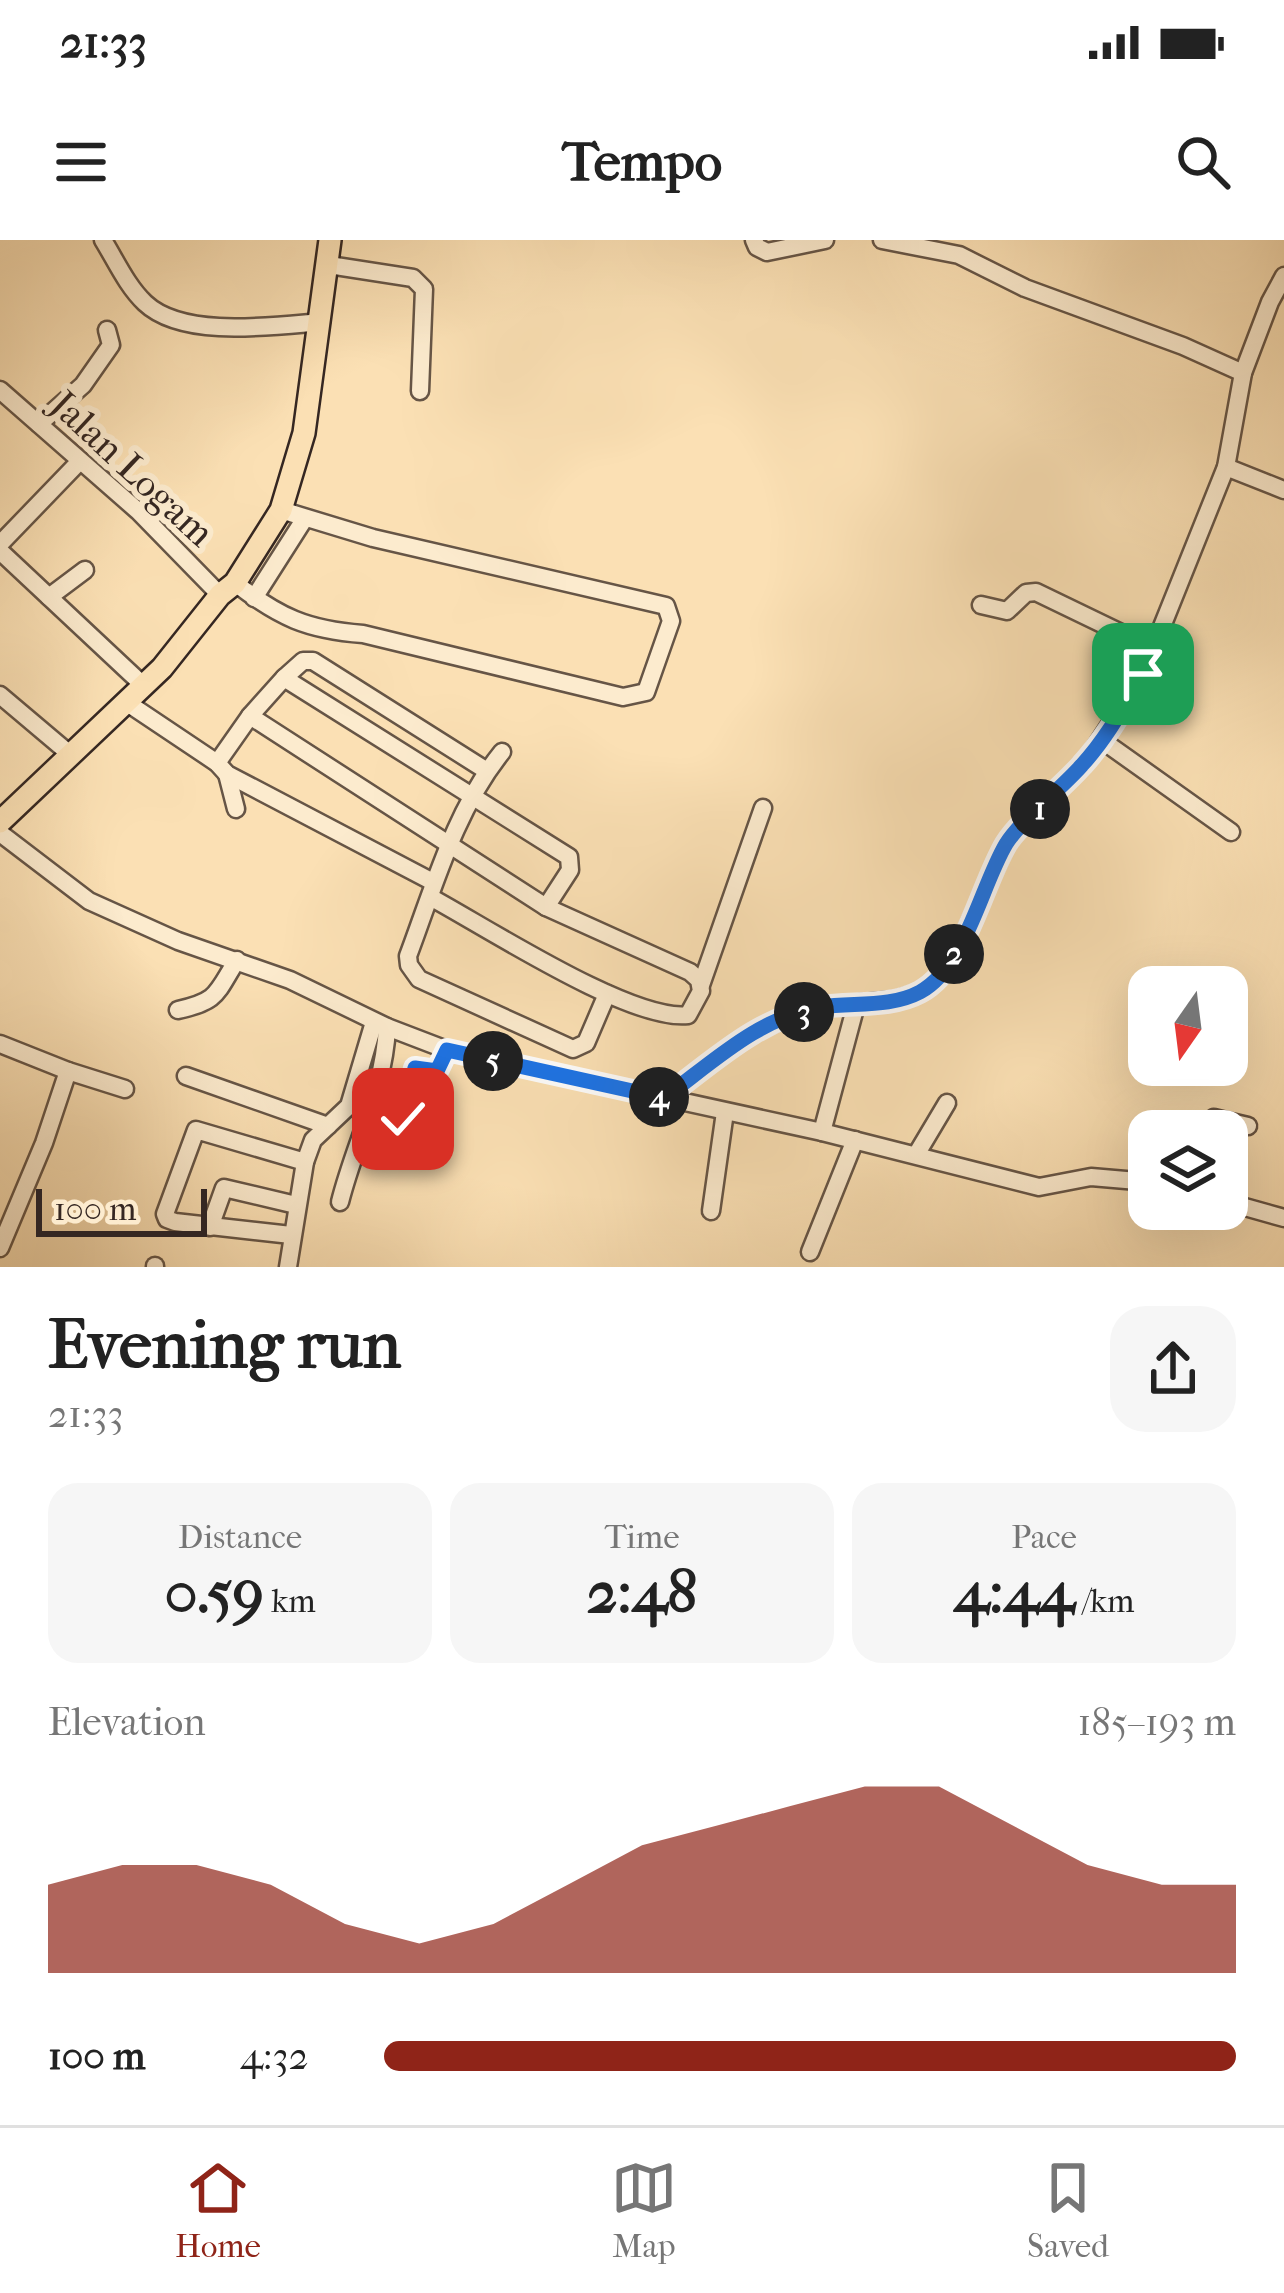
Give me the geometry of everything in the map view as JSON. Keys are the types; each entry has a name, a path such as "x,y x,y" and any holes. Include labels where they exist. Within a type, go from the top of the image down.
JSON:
{"main road":[{"path":"0,822 143,685 228,589 281,510 304,433 330,240"}],"street":[{"path":"103,240 148,306 177,321 238,327 321,322"},
{"path":"754,240 767,252 825,240"},
{"path":"882,240 959,255 1025,288 1243,373"},
{"path":"329,265 413,278 424,289 420,392"},
{"path":"664,1098 745,1037 786,1016 820,1007 909,997 938,978 958,949 1008,840 1103,741 1143,674 1226,467 1243,373 1284,276"},
{"path":"39,424 83,385 112,345 107,330"},
{"name":"Jalan Logam","path":"0,390 228,589 272,611 319,631 363,634 623,698 646,692 670,621 666,606 305,518"},
{"path":"79,461 0,548 143,685"},
{"path":"1226,467 1284,490"},
{"path":"254,598 305,518 281,510"},
{"path":"49,597 85,570"},
{"path":"981,605 1007,611 1026,592 1036,592 1152,648"},
{"path":"236,809 222,768 250,716 303,661 313,661 487,771"},
{"path":"284,678 569,857 570,870 546,907"},
{"path":"0,695 71,755"},
{"path":"126,701 222,768 607,994 680,1016 693,1010 763,808"},
{"path":"250,716 546,907 690,972 700,986"},
{"path":"1103,741 1231,832"},
{"path":"502,752 487,771 449,848 408,956 409,965 419,979 579,1049 607,994"},
{"path":"0,833 89,901 178,941 290,980 380,1025 447,1050 822,1132 1039,1187 1090,1177 1128,1180"},
{"path":"178,1010 206,1004 220,992 237,959"},
{"path":"822,1132 856,1005"},
{"path":"288,1267 304,1162 313,1140 349,1106 380,1025"},
{"path":"340,1202 375,1101 386,1052 380,1025"},
{"path":"2,1050 125,1089"},
{"path":"396,1154 415,1068 437,1071 447,1050"},
{"path":"0,1248 68,1071"},
{"path":"186,1076 328,1126"},
{"path":"916,1155 946,1103"},
{"path":"712,1211 725,1112"},
{"path":"291,1235 165,1217 196,1130 304,1162"},
{"path":"810,1252 855,1140"},
{"path":"210,1227 224,1188 296,1205"},
{"path":"1248,1208 1284,1218"}],"route":[{"path":"403,1119 415,1068 437,1071 447,1050 664,1098 745,1037 786,1016 922,992 958,949 1008,840 1103,741 1143,674"}]}
